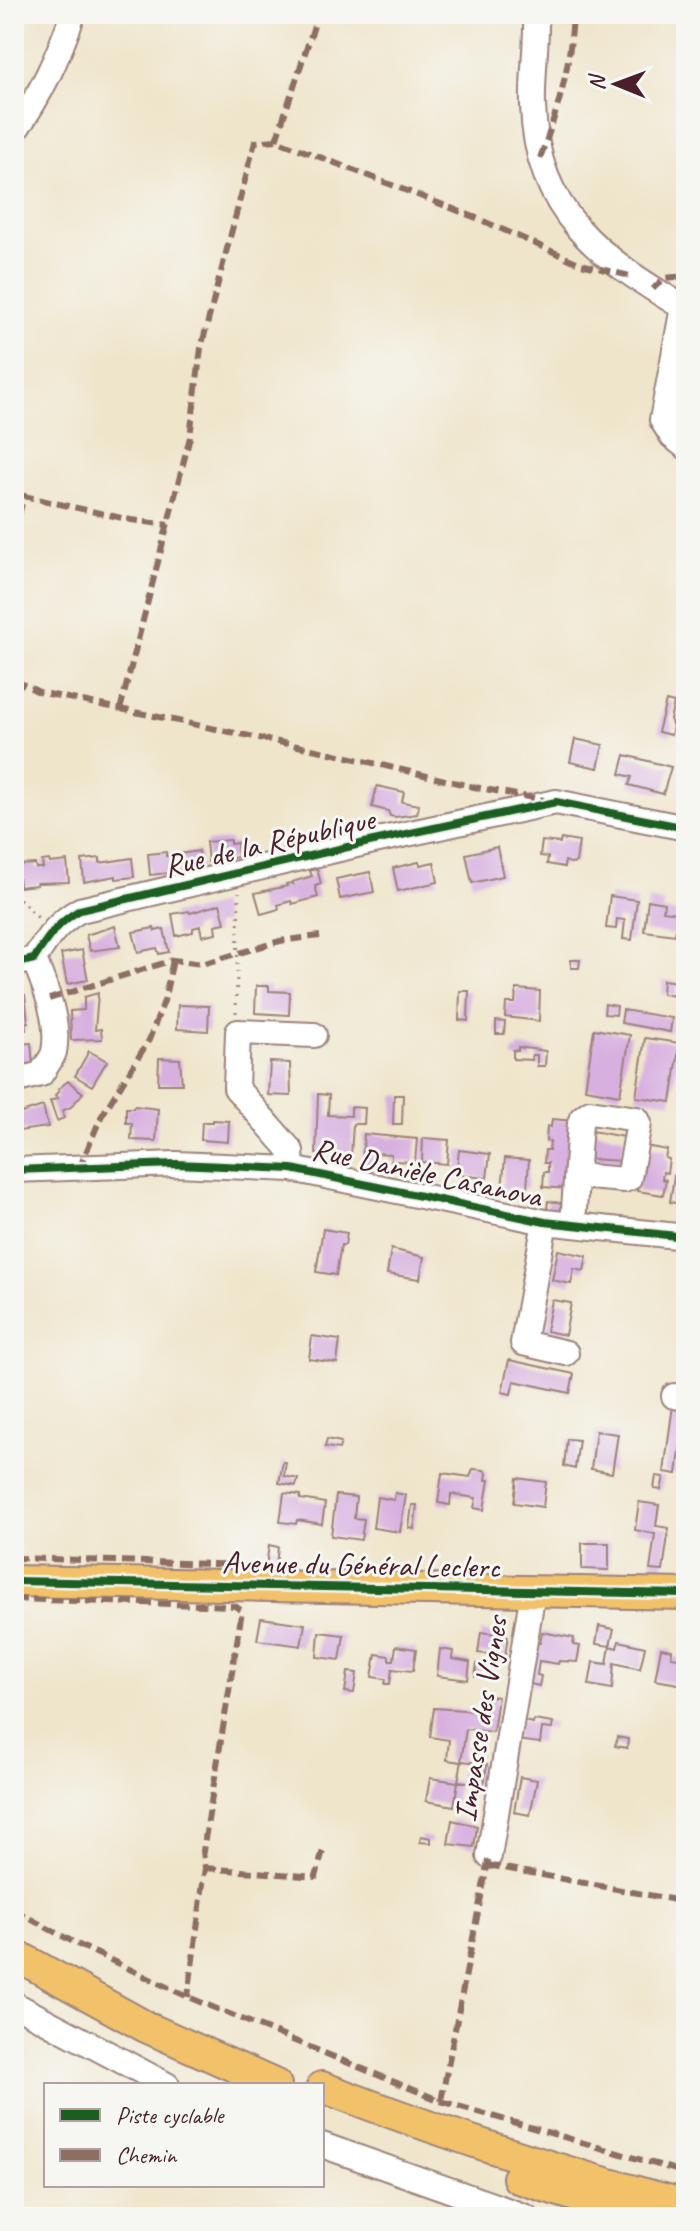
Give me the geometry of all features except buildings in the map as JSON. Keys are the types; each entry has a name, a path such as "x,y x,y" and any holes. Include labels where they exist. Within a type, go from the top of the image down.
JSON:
{"main road":[{"name":"Avenue du Général Leclerc","path":"24,1580 686,1594"},
{"path":"14,1954 146,2027 272,2083"},
{"path":"68,1982 150,2013 313,2083"},
{"path":"324,2087 473,2143 686,2205"},
{"path":"324,2106 413,2143 643,2217"}],"street":[{"path":"14,132 40,94 73,14"},
{"path":"536,14 535,132 550,186 567,216 586,239 634,277 685,308 662,420 672,436 686,447"},
{"name":"Rue de la République","path":"24,962 64,919 80,910 556,802 686,828"},
{"path":"14,1081 41,1074 54,1053 54,1020 45,987 24,962"},
{"path":"292,1169 291,1151 236,1088 238,1032 314,1035"},
{"name":"Rue Danièle Casanova","path":"14,1170 176,1164 292,1169 545,1222 686,1237"},
{"path":"573,1224 577,1176"},
{"path":"545,1222 523,1343 566,1353"},
{"name":"Impasse des Vignes","path":"489,1856 533,1592"},
{"path":"14,2004 163,2083"},
{"path":"324,2146 526,2217"}],"path":[{"path":"238,1032 239,875"},
{"path":"14,893 52,931"}],"marked path":[{"path":"276,140 318,14"},
{"path":"540,158 562,88 573,14"},
{"path":"120,710 190,437 201,348 255,142 276,140 474,217 581,264 634,277"},
{"path":"653,289 664,278 686,276"},
{"path":"14,533 24,496 131,520 168,525"},
{"path":"14,680 39,692 544,800"},
{"path":"49,999 173,960 202,964 280,941 320,936"},
{"path":"79,1169 101,1117 149,1040 164,1001 173,960"},
{"path":"14,1558 248,1565"},
{"path":"14,1599 235,1606 242,1611 203,1851 205,1868 188,1997"},
{"path":"205,1868 316,1877 324,1846"},
{"path":"441,2101 489,1856"},
{"path":"488,1865 686,1902"},
{"path":"14,1910 188,1997 441,2101 686,2173"}],"cycle path":[{"path":"14,964 34,959 54,931 80,910 556,802 686,828"},
{"path":"14,1170 176,1164 292,1169 545,1222 686,1237"},
{"path":"14,1581 686,1594"}]}
